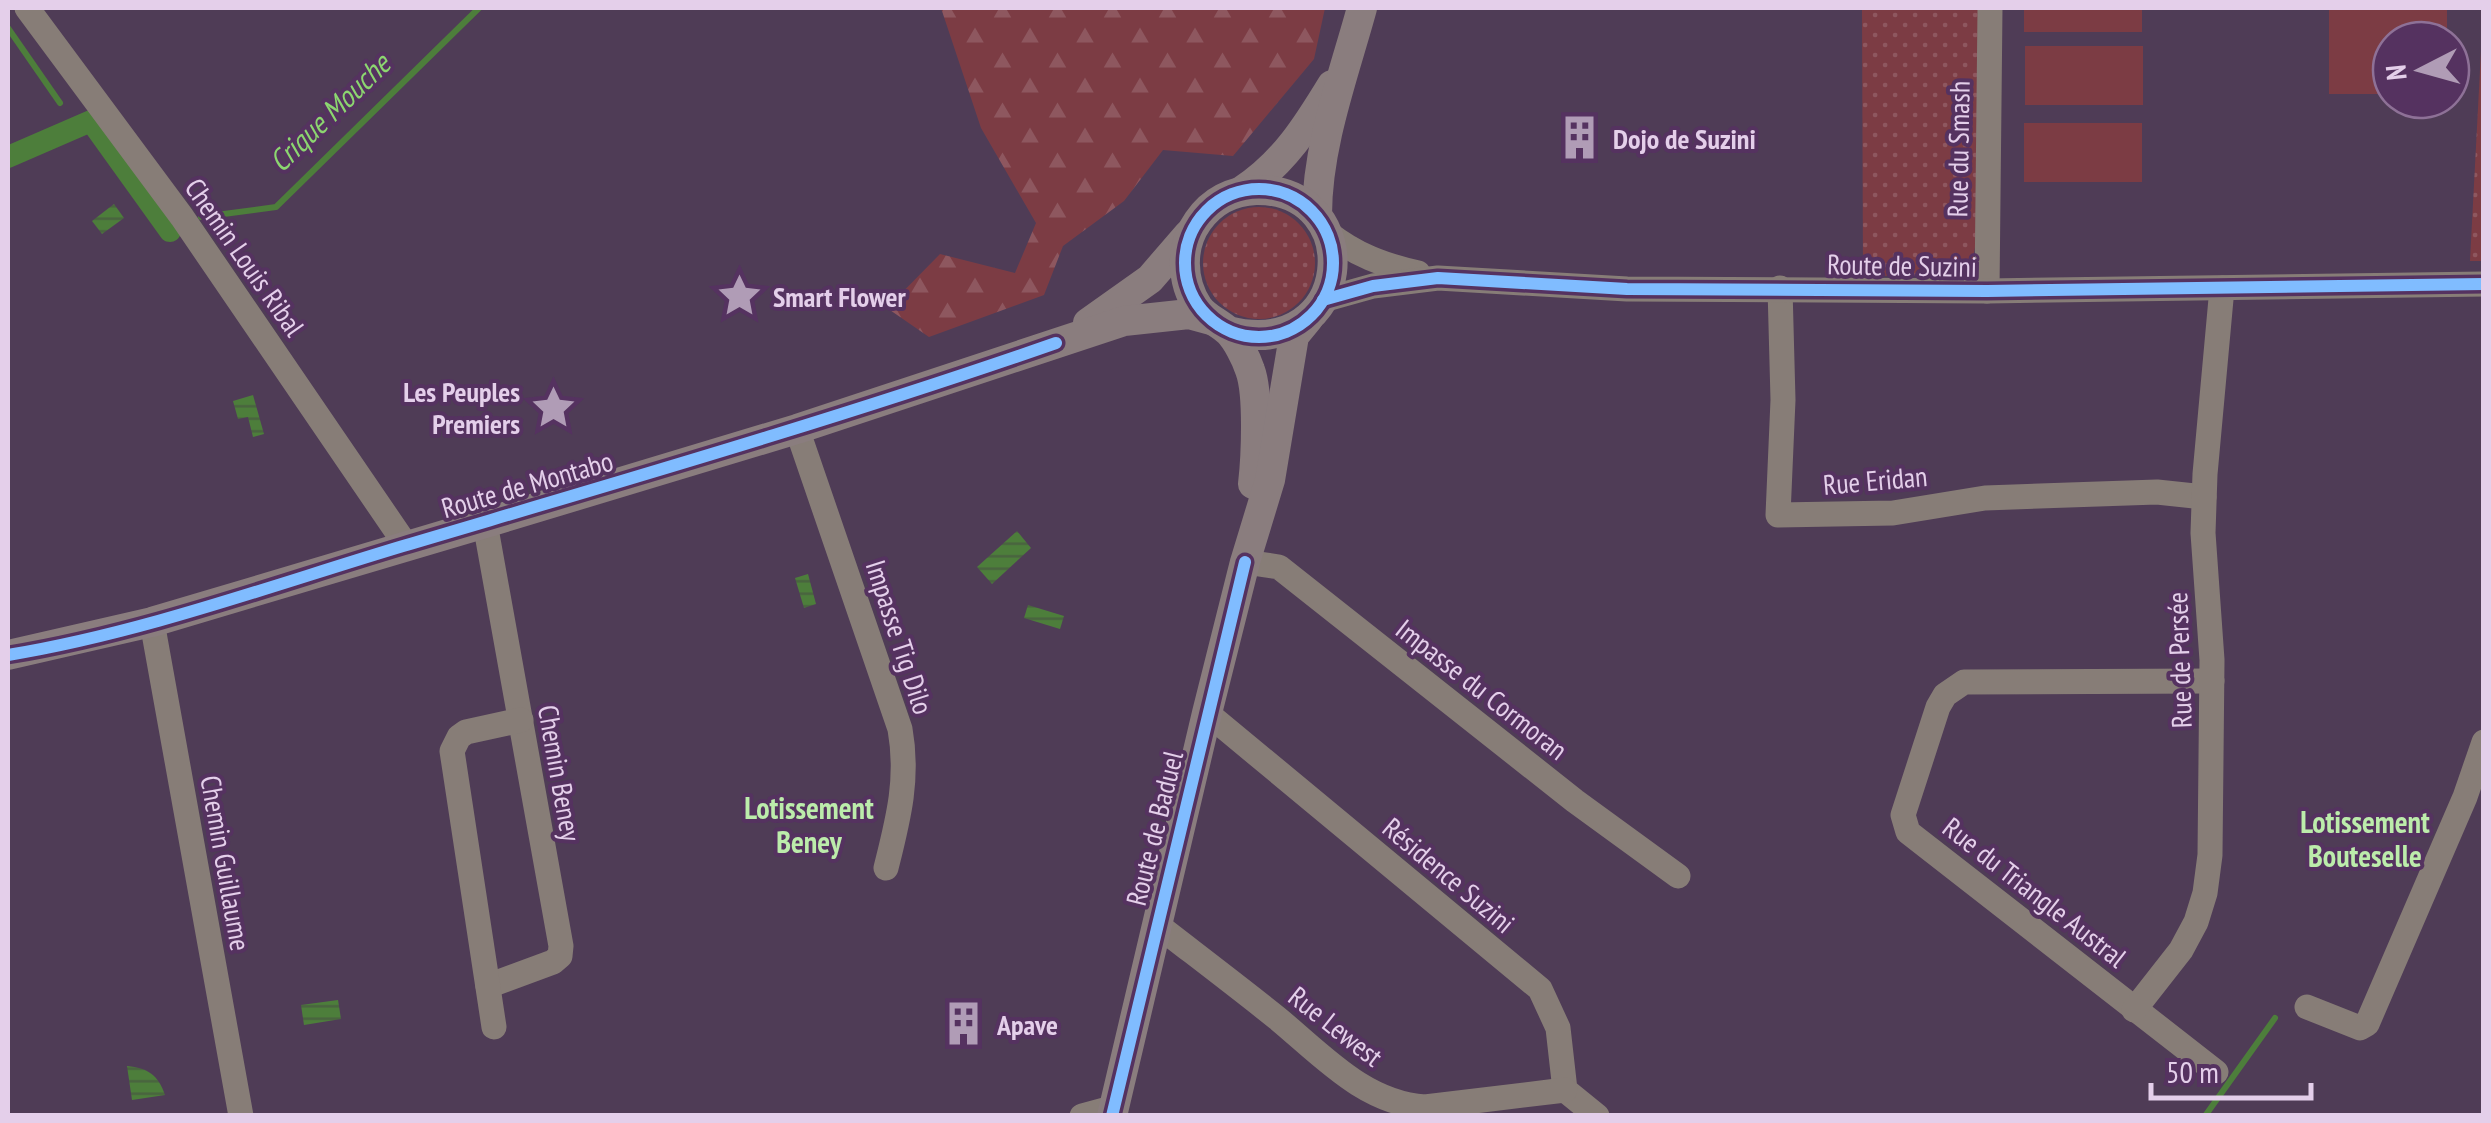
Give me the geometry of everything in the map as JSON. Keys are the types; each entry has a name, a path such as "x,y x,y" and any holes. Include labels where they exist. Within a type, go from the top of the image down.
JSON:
{"main road":[{"path":"1349,56 1306,128 1269,174 1222,198 1191,231 1184,260 1187,284 1198,306 1220,326 1254,338 1278,335 1316,310 1333,274 1333,251 1322,224 1320,172 1362,8"},
{"path":"1243,190 1269,190 1294,196 1322,224"},
{"name":"Route de Montabo","path":"1056,343 1150,280 1191,231"},
{"name":"Route de Baduel","path":"1114,1113 1207,713 1270,480 1294,336 1316,310"},
{"name":"Route de Montabo","path":"8,655 152,622 798,429 1149,316 1189,314 1220,326"},
{"name":"Route de Baduel","path":"1220,326 1252,374 1255,461 1245,562"}],"street":[{"name":"Chemin Louis Ribal","path":"27,8 182,217 406,545"},
{"name":"Rue du Smash","path":"1986,291 1990,8"},
{"name":"Route de Suzini","path":"1322,224 1351,252 1438,278"},
{"name":"Route de Suzini","path":"1316,310 1373,286 1438,278 1626,289 1986,291 2484,284"},
{"name":"Rue Eridan","path":"1780,288 1778,515 1893,513 1985,498 2157,492 2204,497"},
{"name":"Rue de Persée","path":"2134,1010 2181,950 2196,922 2210,855 2212,681 2203,533 2222,288"},
{"name":"Impasse Tig Dilo","path":"798,429 900,729 906,775 904,798 886,868"},
{"name":"Chemin Beney","path":"485,523 560,956 488,986"},
{"name":"Impasse du Cormoran","path":"1245,562 1279,567 1575,801 1678,876"},
{"name":"Chemin Guillaume","path":"152,622 240,1116"},
{"name":"Rue du Triangle Austral","path":"2212,681 1964,682 1945,695 1938,707 1902,815 1908,832 2216,1072"},
{"name":"Résidence Suzini","path":"1207,713 1540,990 1558,1028 1564,1090"},
{"path":"494,1027 452,751 459,736 466,732 521,720"},
{"path":"2307,1007 2360,1028 2367,1024 2465,797 2484,742"},
{"name":"Rue Lewest","path":"1156,924 1332,1065 1378,1096 1426,1107 1564,1090"},
{"path":"1564,1090 1597,1116"},
{"path":"1082,1116 1114,1113"}],"green space":[{"path":"941,8 1325,8 1314,59 1233,156 1163,150 1124,201 1063,246 1044,295 929,337 887,308 940,254 1015,273 1036,223 981,128"},
{"path":"1862,8 1982,8 1981,212 1972,265 1962,275 1863,276"},
{"path":"2024,8 2142,8 2142,32 2024,32"},
{"path":"2329,8 2447,8 2447,20 2371,20 2371,94 2329,94"},
{"path":"2483,13 2483,261 2470,261"},
{"path":"2025,46 2143,46 2143,105 2025,105"},
{"path":"2024,123 2142,123 2142,182 2024,182"},
{"path":"1259,207 1280,212 1298,224 1310,242 1315,263 1310,284 1298,302 1280,314 1259,319 1238,314 1220,302 1208,284 1203,263 1208,242 1220,224 1238,212"}],"shaded area":[{"path":"114,204 124,218 102,234 92,221"},
{"path":"253,395 264,434 253,437 248,417 238,419 233,401"},
{"path":"1017,531 1031,548 992,584 977,567"},
{"path":"808,574 816,604 804,608 795,578"},
{"path":"1028,605 1064,616 1060,629 1024,618"},
{"path":"338,1000 341,1019 304,1025 301,1005"},
{"path":"127,1066 151,1074 165,1095 132,1100"}],"waterway":[{"name":"Crique Mouche","path":"201,217 276,207 479,8"},
{"path":"8,28 60,103"},
{"name":"Crique Mouche","path":"8,157 91,121 170,231"},
{"path":"2205,1116 2275,1018"}],"cycle path":[{"path":"1259,189 1287,195 1311,211 1327,235 1333,263 1327,291 1311,315 1287,331 1259,337 1231,331 1207,315 1191,291 1185,263 1191,235 1207,211 1231,195 1259,189"},
{"path":"1323,300 1373,286 1438,278 1627,289 1987,291 2484,284"},
{"path":"8,655 108,634 207,607 813,423 1056,343"},
{"path":"1112,1116 1245,562"}],"place":[{"name":"Dojo de Suzini","path":"1580,138"},
{"name":"Smart Flower","path":"740,296"},
{"name":"Les Peuples Premiers","path":"553,407"},
{"name":"Apave","path":"964,1024"}],"district":[{"name":"Lotissement Beney","path":"809,824"},
{"name":"Lotissement Bouteselle","path":"2365,838"}]}
